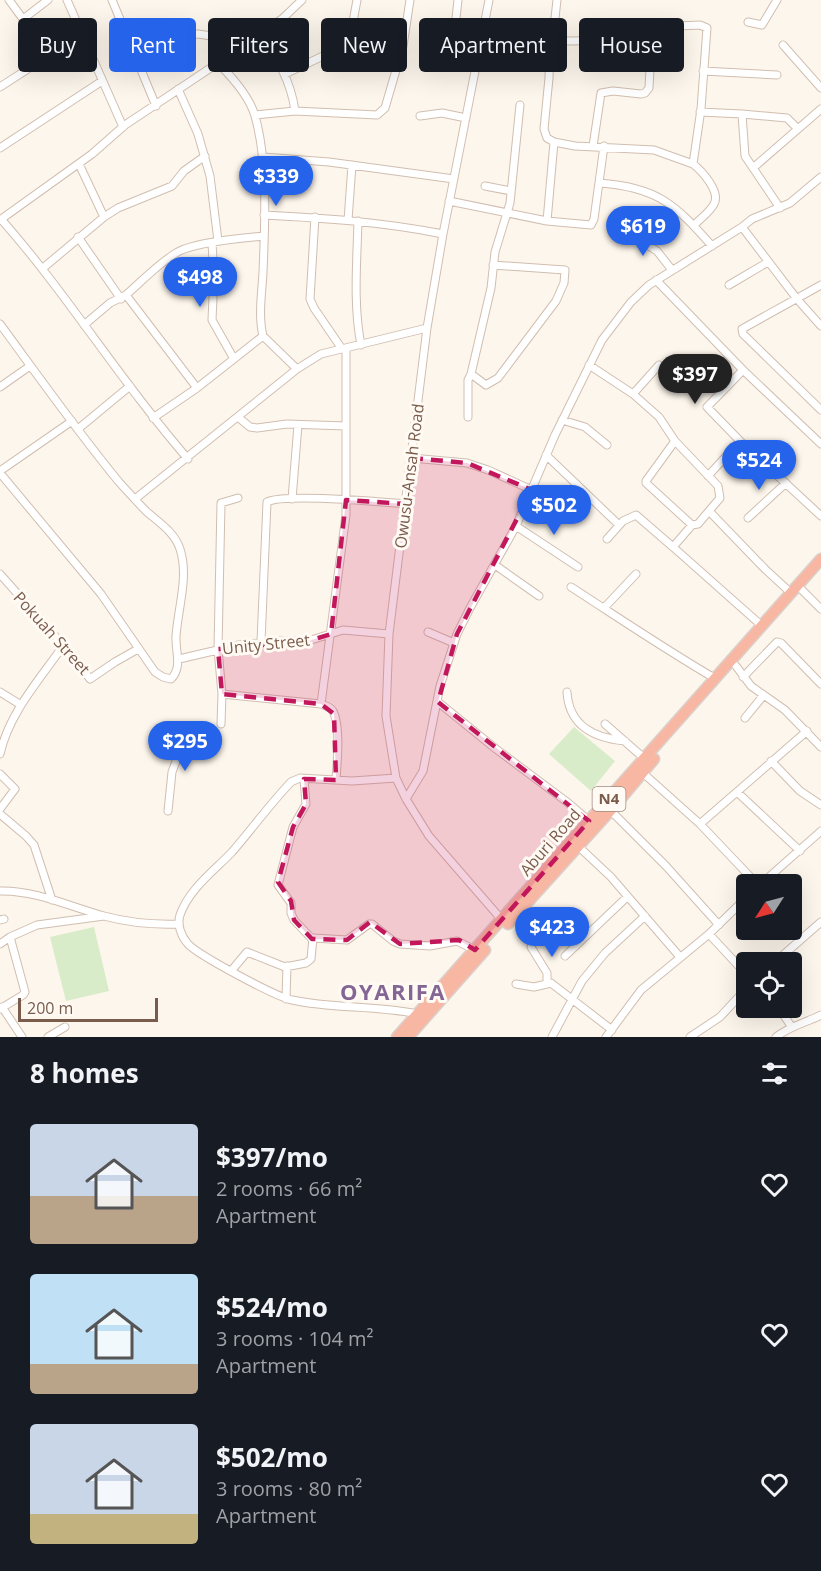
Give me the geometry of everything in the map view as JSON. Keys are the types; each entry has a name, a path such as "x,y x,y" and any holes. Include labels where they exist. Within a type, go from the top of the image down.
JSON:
{"highway":[{"name":"Aburi Road","path":"397,1037 589,821 608,807 643,773 736,666 821,559"},
{"name":"Aburi Road","path":"408,1037 578,846 645,759 762,626 821,568"}],"street":[{"path":"9,0 22,18"},
{"path":"24,18 48,0"},
{"path":"67,0 75,18"},
{"path":"112,0 120,18"},
{"path":"283,18 292,12 302,0"},
{"path":"295,111 290,85 285,74 344,46 350,38 357,0"},
{"path":"255,115 295,111 376,115 383,111 403,46 410,0"},
{"path":"456,18 458,0"},
{"name":"Owusu-Ansah Road","path":"485,18 489,0"},
{"path":"555,18 557,0"},
{"path":"748,22 762,25 777,0"},
{"path":"684,26 705,27 707,32 693,164"},
{"path":"783,45 821,88"},
{"path":"97,69 123,127"},
{"path":"188,459 153,418 43,268 0,220 79,164 123,127 208,70"},
{"path":"703,71 777,75"},
{"path":"0,76 3,85 22,72"},
{"path":"142,72 156,106"},
{"path":"226,72 255,115 263,157 264,236 261,304 263,336 297,369"},
{"name":"Owusu-Ansah Road","path":"475,72 427,328 389,634 386,716 396,778 406,799 429,836 502,920"},
{"path":"549,72 544,129 547,138 554,142 586,147 654,150 693,164 715,192 716,198 714,205 694,225"},
{"path":"593,146 601,93 613,91 645,93 648,88 649,72"},
{"path":"0,148 102,81"},
{"path":"178,89 196,128 213,185 215,242 212,320 234,359"},
{"path":"468,417 468,380 511,191 520,105"},
{"path":"753,168 821,109"},
{"path":"700,112 787,118 798,129"},
{"path":"420,116 442,113 466,118"},
{"path":"742,114 745,156 780,208"},
{"path":"547,221 554,142"},
{"path":"449,201 547,221 591,225 604,146"},
{"path":"43,268 104,217 121,207 172,186 184,171 205,156"},
{"path":"263,157 352,165 454,179"},
{"path":"79,164 104,217"},
{"path":"348,220 352,165"},
{"path":"406,799 423,771 440,686 454,643 470,608 516,526 562,420 602,340 649,285 752,219 790,203 821,177"},
{"path":"599,183 624,185 644,190 672,206 694,225 712,246"},
{"path":"485,186 511,191"},
{"path":"264,215 358,221 404,226 443,234"},
{"path":"315,217 310,299 344,349 346,426 346,500 321,704"},
{"path":"358,221 357,326 361,345"},
{"path":"742,227 797,299 821,326"},
{"path":"625,231 657,251 672,270"},
{"path":"84,325 110,303 124,297 176,252 215,242 264,236"},
{"path":"78,237 197,388"},
{"path":"729,285 768,262"},
{"path":"471,374 486,385 498,378 556,301 564,283 565,270 493,265"},
{"path":"656,280 743,370 821,444"},
{"path":"821,285 742,329 743,334 821,410"},
{"path":"0,324 78,429 135,499 174,536 182,557 183,572 176,638 179,659 171,679 155,672 101,594 0,472 72,421"},
{"path":"135,499 188,459 297,369 321,354 427,328"},
{"path":"153,418 197,388 263,336"},
{"path":"589,365 633,394 663,422 675,441 718,486 720,498 698,524 692,525 673,547"},
{"path":"633,394 658,365"},
{"path":"0,387 30,366"},
{"path":"743,370 707,407 821,516"},
{"path":"78,429 130,387"},
{"path":"239,418 250,427 298,424 346,426"},
{"path":"562,420 585,428 607,445"},
{"path":"292,499 298,424"},
{"path":"675,441 646,483 692,525"},
{"path":"708,476 740,441"},
{"path":"546,455 619,525"},
{"path":"411,459 467,463 532,490"},
{"path":"748,518 786,483"},
{"path":"221,724 222,694 218,649 221,503 238,498"},
{"path":"261,642 266,504 270,500 346,500 406,504"},
{"path":"709,511 765,569 821,609"},
{"path":"608,539 628,517 636,515 762,626"},
{"path":"516,526 578,567"},
{"path":"495,565 539,596"},
{"name":"Pokuah Street","path":"0,574 90,679 138,649"},
{"path":"604,608 636,574"},
{"path":"571,587 716,679"},
{"name":"Unity Street","path":"179,659 218,649 261,642 308,641 352,630 389,634"},
{"path":"428,632 454,643"},
{"path":"742,677 777,642 781,643 821,684"},
{"path":"0,754 3,740 21,705 63,646"},
{"path":"736,666 742,677 763,696 778,704 821,747"},
{"path":"0,692 21,705"},
{"path":"567,692 570,710 587,731 605,738 625,741"},
{"path":"222,694 321,704 330,707 337,730 336,780"},
{"path":"745,718 763,696"},
{"path":"438,702 589,821"},
{"path":"605,724 645,759"},
{"path":"168,811 172,772 178,756 179,731"},
{"path":"700,824 807,731"},
{"path":"771,761 800,791 821,805"},
{"path":"643,773 700,824 748,874"},
{"path":"0,774 15,789 0,812 34,845 52,900"},
{"path":"396,778 360,781 304,778 291,782 200,885 186,903 178,924 188,944 195,950 286,999 317,1004 384,1007 418,1014"},
{"path":"304,778 306,804 294,827 278,885 291,903 294,920 312,939 347,940 365,926 372,924 400,944 430,946 457,940 475,950"},
{"path":"737,792 800,851"},
{"path":"608,807 666,866 718,925"},
{"path":"772,874 821,831"},
{"path":"578,846 611,877 680,957"},
{"path":"0,891 14,891 52,900 143,925 178,924"},
{"path":"565,956 627,897"},
{"path":"606,1037 633,999 709,934 736,908"},
{"path":"0,944 10,937 37,926 104,916"},
{"path":"552,1037 582,981 605,953 645,916"},
{"path":"787,952 820,925"},
{"path":"547,983 548,973 531,947 533,942 549,927"},
{"path":"709,934 736,963"},
{"path":"10,937 25,992 1,1008 22,1037"},
{"path":"232,970 247,952 279,966 310,960 312,939"},
{"path":"286,999 287,966"},
{"path":"516,984 534,987 551,983 612,1030"},
{"path":"690,1037 720,1017 736,1000"},
{"path":"776,1037 791,1026 806,1023 821,1015"},
{"path":"786,1018 791,1026"},
{"path":"48,1037 65,1027"}],"highlighted area":[{"path":"411,458 467,463 532,490 457,634 438,702 589,821 475,950 459,940 400,944 370,922 347,940 312,939 294,920 291,901 278,882 293,827 306,804 304,779 336,780 334,714 321,704 222,694 218,649 308,641 331,634 346,500 406,504"}],"green space":[{"path":"574,727 615,761 591,791 549,754"},
{"path":"94,927 109,991 66,1001 50,937"}],"district":[{"name":"OYARIFA","path":"393,992"}]}
